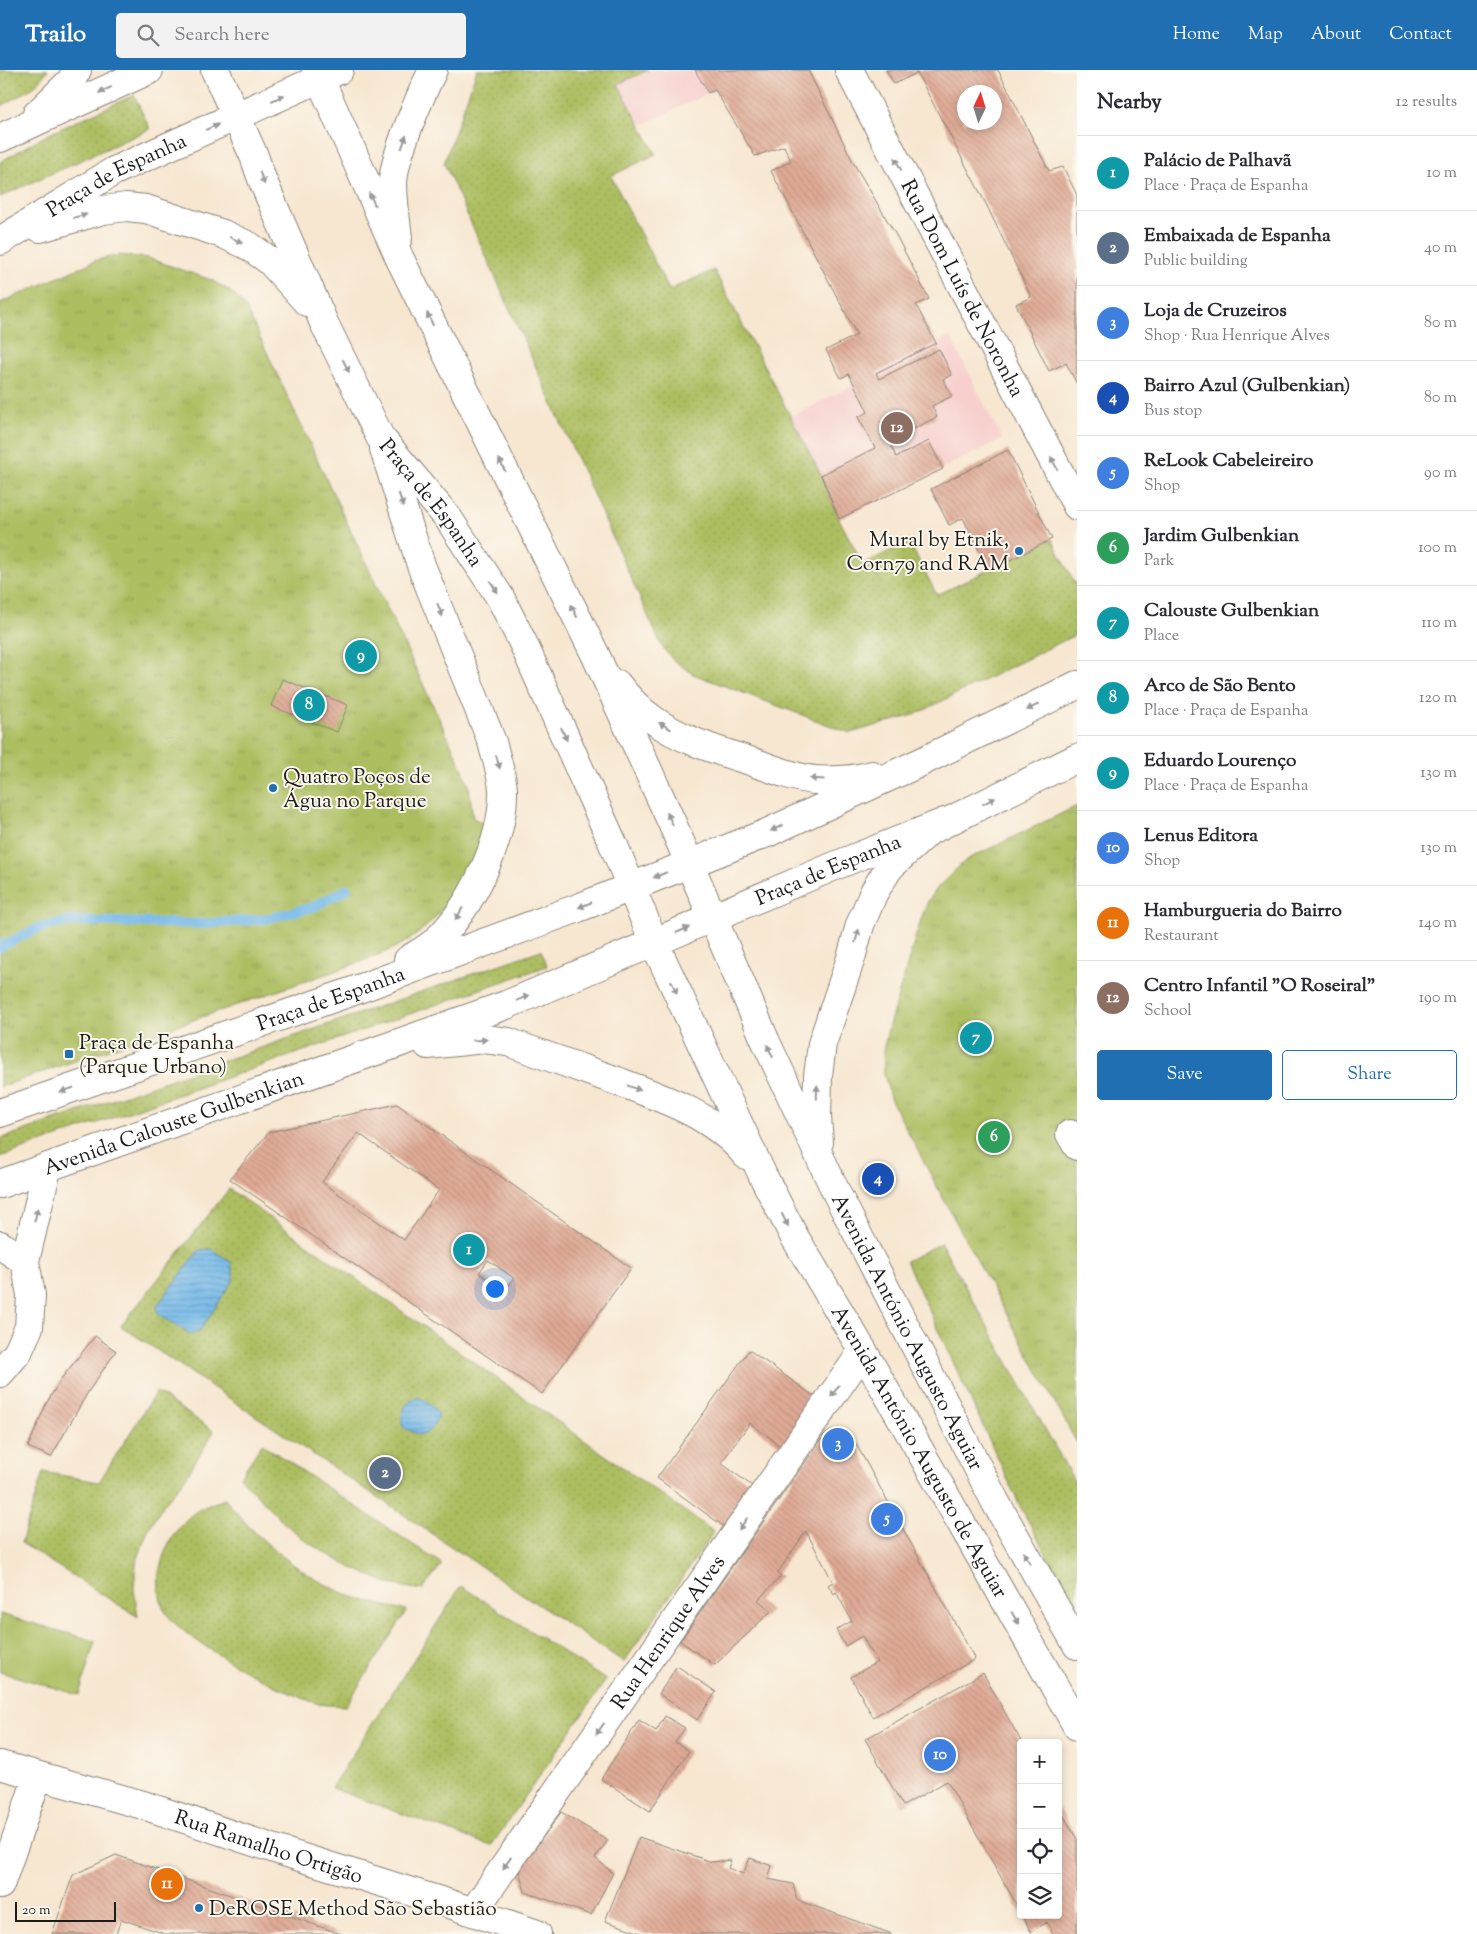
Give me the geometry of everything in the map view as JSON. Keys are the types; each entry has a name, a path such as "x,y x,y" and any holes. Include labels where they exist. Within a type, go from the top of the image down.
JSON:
{"main road":[{"path":"2,137 32,118 54,99 71,81 77,70"},
{"path":"2,137 149,70"},
{"name":"Praça de Espanha","path":"215,70 324,322 380,437 448,518 500,597 540,679 654,942 763,1176"},
{"name":"Praça de Espanha","path":"400,259 393,182 396,162 433,70"},
{"name":"Rua Dom Luís de Noronha","path":"849,70 1077,506"},
{"name":"Praça de Espanha","path":"0,241 114,171 236,116 325,73 400,259 595,654 712,917"},
{"path":"0,241 103,210 126,207 146,209 223,234 249,246 270,261 324,322"},
{"path":"345,994 413,957 435,942 455,921 488,862 497,837 503,790 500,770 492,742 421,565 380,437"},
{"path":"595,654 632,702 653,720 682,736 718,750 782,772 815,780 841,780 868,776 917,764 1077,685"},
{"path":"821,1158 816,1117 822,1044 860,926 874,892 889,868 929,831 1077,758"},
{"name":"Praça de Espanha","path":"0,1113 345,994 549,919 767,833 917,764"},
{"name":"Praça de Espanha","path":"346,1062 506,1006 837,864 945,822"},
{"name":"Avenida António Augusto Aguiar","path":"712,917 766,1042 838,1196 996,1503"},
{"path":"346,1062 421,1045 484,1039 508,1042 678,1104 714,1125 738,1145 763,1176"},
{"name":"Avenida Calouste Gulbenkian","path":"0,1184 346,1062"},
{"path":"0,1373 18,1352 29,1327 31,1295 25,1261 47,1169"},
{"name":"Avenida António Augusto de Aguiar","path":"763,1176 794,1236 863,1351 1077,1726"},
{"path":"0,1245 25,1261"},
{"name":"Rua Henrique Alves","path":"473,1912 863,1351"},
{"name":"Avenida António Augusto de Aguiar","path":"996,1503 1077,1646"},
{"name":"Rua Ramalho Ortigão","path":"0,1765 144,1805 537,1934"},
{"path":"0,1885 38,1776"}],"shaded area":[{"path":"648,70 757,70 640,126 618,84"},
{"path":"950,336 1002,439 839,519 821,475 791,417"}],"green space":[{"path":"0,70 48,70 34,87 0,107"},
{"path":"477,70 648,70 618,84 656,154 611,176 669,290 714,270 821,475 839,519 863,564 909,542 937,595 1052,539 1077,587 1077,634 914,715 850,733 693,674 673,660 662,647 444,163"},
{"path":"134,95 150,129 0,197 0,162 49,134"},
{"path":"118,255 148,258 211,280 230,291 246,308 461,765 469,786 473,818 486,825 465,876 444,907 419,933 404,943 358,963 0,1087 0,303 97,260"},
{"path":"1077,806 1077,1443 890,1098 884,1073 883,1051 921,919 928,901 939,886 966,860"},
{"path":"541,950 547,966 0,1157 0,1139"},
{"path":"229,1189 714,1532 624,1662 121,1326"},
{"path":"941,1243 1077,1486 1077,1610 1020,1506 906,1261"},
{"path":"156,1392 214,1431 186,1477 164,1504 148,1530 136,1564 134,1589 138,1617 21,1543 43,1472 99,1482"},
{"path":"262,1444 442,1564 422,1590 389,1584 350,1567 310,1544 283,1522 240,1477"},
{"path":"225,1499 256,1533 291,1563 310,1575 330,1587 351,1596 407,1610 346,1706 316,1703 301,1698 258,1677 210,1650 190,1636 165,1611 160,1598 159,1585 163,1557 168,1544 184,1522 194,1513"},
{"path":"461,1586 606,1680 491,1846 331,1788"},
{"path":"0,1614 95,1641 79,1695 0,1672"}],"water":[{"path":"211,1249 231,1262 234,1279 199,1332 190,1334 158,1314 157,1306 199,1250"},
{"path":"418,1397 426,1401 439,1414 432,1427 425,1434 416,1433 403,1427 402,1422 406,1405"}],"building":[{"path":"695,70 808,70 853,162 897,237 929,299 916,305 936,343 876,373 879,379 939,349 952,375 943,379 952,396 932,406 937,417 889,441 896,457 929,441 943,469 839,519 821,475 875,448 858,417 868,412 849,374 841,378 826,350 857,335 771,171 791,161 784,146 755,156 715,90 708,93"},
{"path":"886,70 998,70 1049,171 1063,167 1077,195 1077,384 1066,363 1049,371 1016,304 1031,297 986,204 917,73 894,84"},
{"path":"1008,450 1052,539 989,571 963,518 949,525 931,489"},
{"path":"282,679 348,705 337,732 271,706"},
{"path":"397,1104 631,1268 542,1394 230,1179 269,1132","holes":["358,1133 439,1190 404,1240 322,1182","488,1260 514,1278 505,1291 479,1273"]},
{"path":"95,1336 116,1351 88,1392 51,1457 28,1447 46,1404 61,1379"},
{"path":"749,1350 818,1399 783,1448 750,1423 721,1463 755,1488 726,1528 657,1478"},
{"path":"834,1430 843,1430 851,1435 975,1659 873,1717 851,1677 877,1662 862,1636 845,1646 836,1630 852,1621 836,1592 834,1594 828,1585 833,1582 806,1531 777,1574 781,1576 758,1600 771,1611 715,1665 680,1641 825,1434"},
{"path":"677,1666 716,1692 697,1720 659,1694"},
{"path":"983,1673 1020,1739 1017,1739 1017,1906 947,1781 903,1806 865,1739"},
{"path":"665,1716 685,1728 675,1742 689,1751 650,1811 601,1779 639,1720 656,1731"},
{"path":"561,1812 608,1840 595,1858 613,1873 591,1915 525,1892 519,1871"},
{"path":"1062,1813 1077,1839 1077,1934 1053,1934 1047,1922 1031,1932 1024,1919 1062,1919"},
{"path":"639,1837 712,1862 731,1860 728,1868 743,1874 750,1858 772,1866 768,1879 793,1884 797,1900 892,1934 644,1934 605,1921"},
{"path":"116,1855 341,1934 165,1934 121,1919 116,1934 52,1934 73,1875"}],"waterway":[{"path":"0,947 38,928 71,921 202,924 265,919 313,907 347,889"}],"place":[{"name":"Centro Infantil \"O Roseiral\"","path":"897,428"},
{"name":"Mural by Etnik, Corn79 and RAM","path":"1019,551"},
{"name":"Eduardo Lourenço","path":"361,656"},
{"name":"Arco de São Bento","path":"309,705"},
{"name":"Quatro Poços de Água no Parque","path":"273,788"},
{"name":"Calouste Gulbenkian","path":"976,1038"},
{"name":"Praça de Espanha (Parque Urbano)","path":"69,1054"},
{"name":"Jardim Gulbenkian","path":"994,1137"},
{"name":"Bairro Azul (Gulbenkian)","path":"878,1179"},
{"name":"Palácio de Palhavã","path":"469,1250"},
{"name":"Loja de Cruzeiros","path":"838,1444"},
{"name":"Embaixada de Espanha","path":"385,1473"},
{"name":"ReLook Cabeleireiro","path":"887,1519"},
{"name":"Lenus Editora","path":"940,1755"},
{"name":"Hamburgueria do Bairro","path":"167,1884"},
{"name":"DeROSE Method São Sebastião","path":"199,1908"}]}
